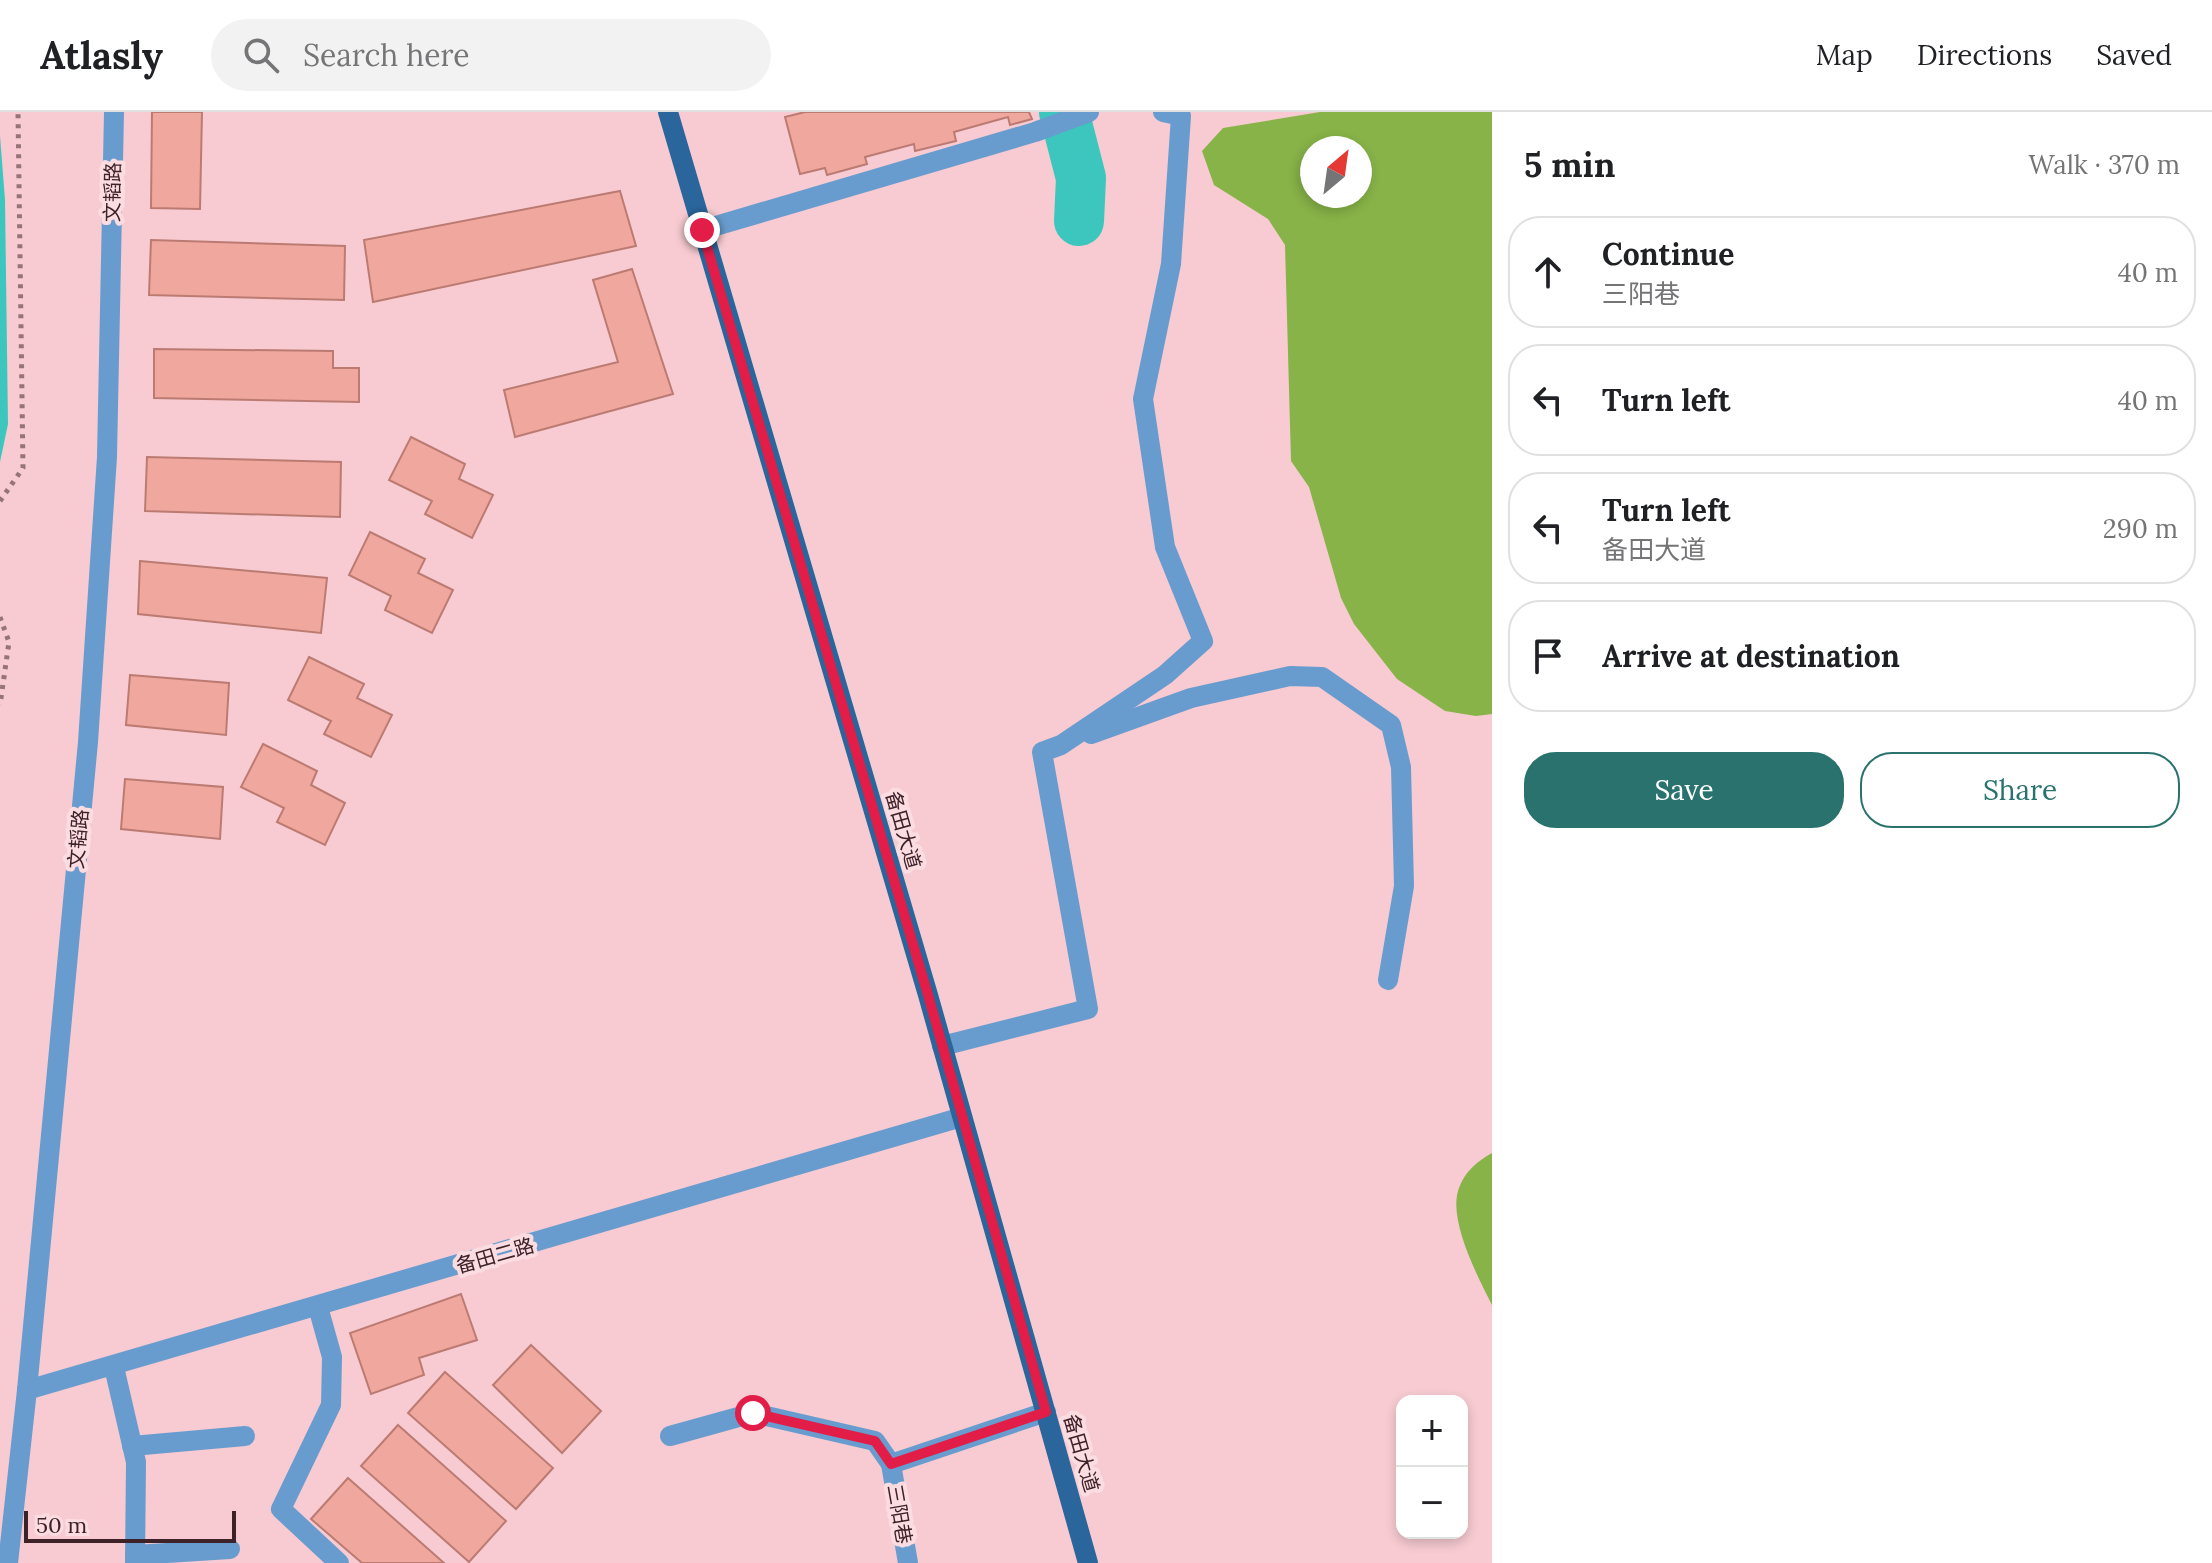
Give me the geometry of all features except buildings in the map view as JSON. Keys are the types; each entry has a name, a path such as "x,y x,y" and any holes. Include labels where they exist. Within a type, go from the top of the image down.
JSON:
{"main road":[{"name":"备田大道","path":"668,112 942,1046 1088,1563"}],"street":[{"name":"文韬路","path":"8,1563 27,1390 93,663 107,457 114,112"},
{"path":"702,230 1035,132 1089,112"},
{"path":"1061,745 1165,675 1203,641 1165,547 1143,399 1171,264 1181,116 1163,112"},
{"path":"942,1046 1088,1009 1042,752 1191,698 1290,676 1322,677 1391,725 1401,767 1404,886 1388,980"},
{"name":"备田二路","path":"27,1390 962,1117"},
{"path":"318,1307 332,1357 331,1405 281,1509 339,1563"},
{"path":"114,1367 136,1462 135,1559 230,1549"},
{"path":"891,1464 1046,1412"},
{"name":"三阳巷","path":"670,1436 753,1413 875,1441 891,1464 908,1563"},
{"path":"132,1446 245,1436"}],"path":[{"path":"0,501 23,468 18,112"},
{"path":"0,617 9,642 0,705"}],"green space":[{"path":"1320,112 1492,112 1492,714 1476,716 1445,711 1397,679 1354,624 1341,598 1309,487 1291,461 1285,245 1268,219 1214,185 1202,151 1223,128"},
{"path":"1492,1153 1492,1305 1460,1231 1456,1201 1468,1172"}],"water":[{"path":"0,136 5,200 8,424 0,462"}],"waterway":[{"path":"1064,112 1081,178 1079,221"}],"route":[{"path":"702,230 928,995 1046,1412 891,1464 875,1441 753,1413"}]}
